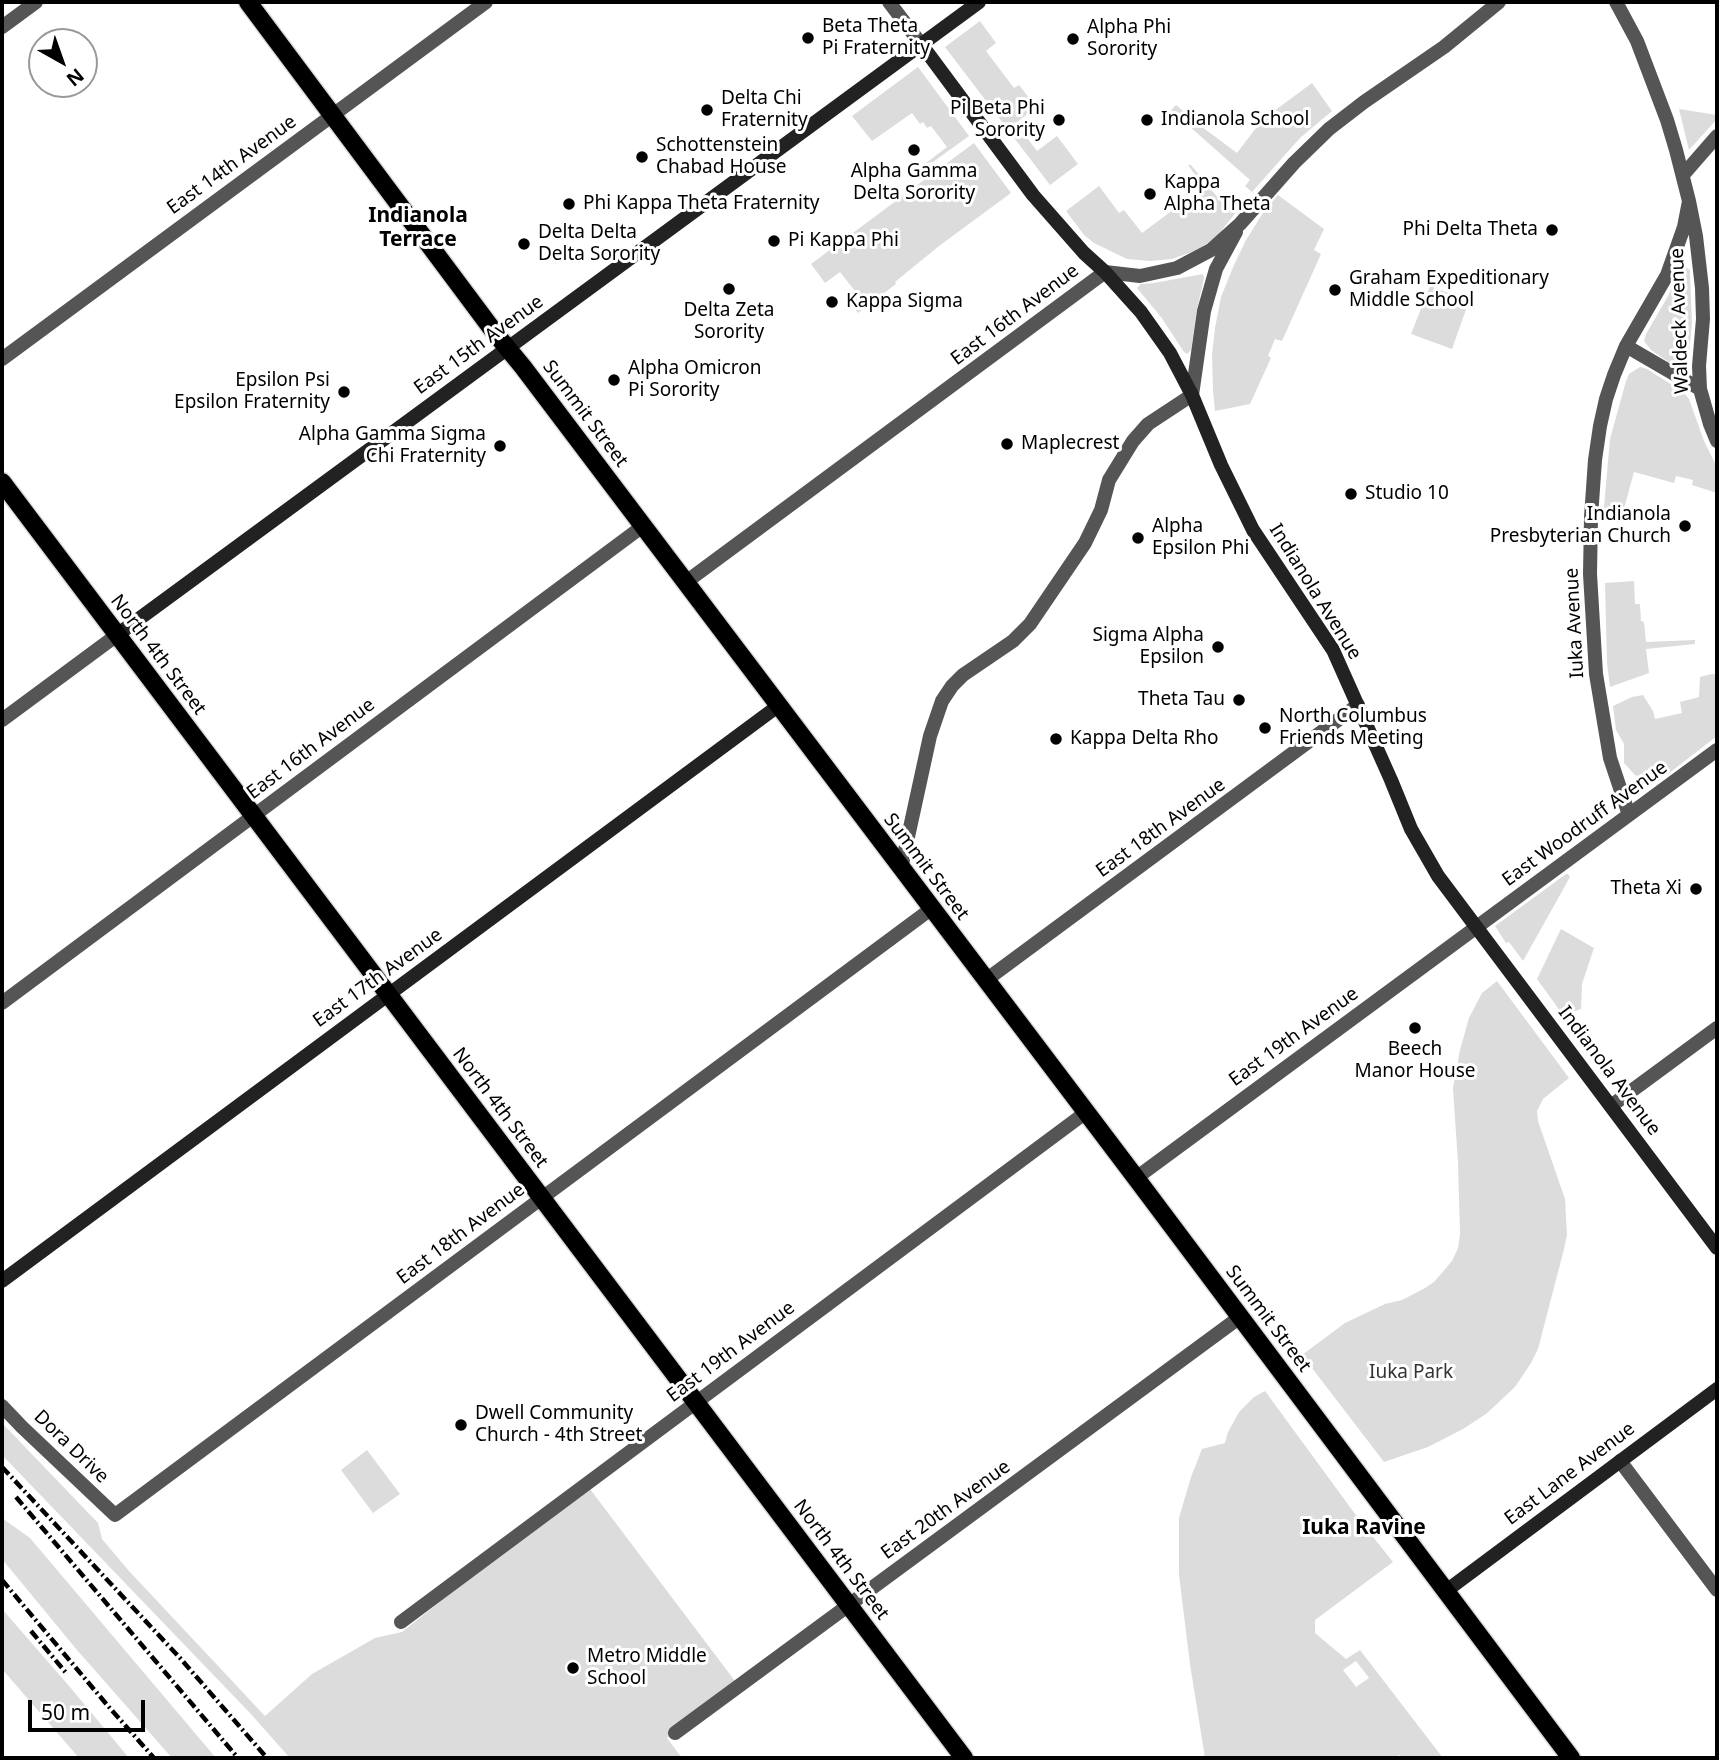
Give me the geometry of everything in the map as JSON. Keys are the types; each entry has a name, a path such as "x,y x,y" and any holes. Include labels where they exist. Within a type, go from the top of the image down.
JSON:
{"main road":[{"name":"Summit Street","path":"248,2 1571,1758"},
{"name":"North 4th Street","path":"2,482 964,1758"}],"street":[{"path":"2,27 36,2"},
{"name":"East 14th Avenue","path":"2,359 486,2"},
{"name":"Indianola Avenue","path":"889,2 1033,195 1141,312 1170,353 1253,530 1333,650 1411,829 1438,876 1717,1248"},
{"name":"East 15th Avenue","path":"2,720 979,2"},
{"name":"East 16th Avenue","path":"686,582 1105,272 1140,276 1177,268 1211,250 1240,224 1294,163 1329,129 1444,47 1499,2"},
{"name":"Waldeck Avenue","path":"1616,2 1637,41 1654,85 1673,140 1689,201 1702,288 1700,389 1717,441"},
{"path":"1683,176 1717,136"},
{"name":"Iuka Avenue","path":"1629,815 1613,768 1596,674 1590,575 1592,505 1600,426 1606,399 1626,346 1667,275 1689,201"},
{"path":"901,869 930,736 942,701 963,675 1013,641 1030,624 1084,543 1101,510 1109,480 1135,439 1148,424 1192,395 1204,310 1216,269 1240,224"},
{"path":"1626,346 1700,389"},
{"name":"East 16th Avenue","path":"2,1003 643,526"},
{"name":"East 18th Avenue","path":"986,981 1358,705"},
{"name":"East 17th Avenue","path":"2,1281 778,706"},
{"name":"East Woodruff Avenue","path":"1476,928 1717,750"},
{"name":"East 18th Avenue","path":"115,1515 931,909"},
{"name":"East 19th Avenue","path":"1136,1178 1476,928"},
{"path":"1611,1106 1717,1028"},
{"name":"East 19th Avenue","path":"401,1622 1085,1113"},
{"name":"East 20th Avenue","path":"675,1733 1240,1317"},
{"name":"East Lane Avenue","path":"1446,1591 1717,1389"},
{"name":"Dora Drive","path":"2,1406 115,1515"},
{"path":"1620,1461 1717,1590"}],"green space":[{"path":"980,21 996,43 986,51 1014,88 1019,85 1036,107 1016,123 1037,151 1057,136 1078,164 1050,185 945,47"},
{"path":"918,67 969,136 933,162 926,163 947,147 931,126 927,128 923,122 920,124 912,113 872,141 852,116"},
{"path":"1312,83 1332,111 1300,138 1252,192 1245,186 1250,180 1171,110 1176,105 1237,153 1262,120"},
{"path":"1679,109 1717,115 1717,119 1689,150"},
{"path":"974,143 1011,193 939,246 858,313 847,298 855,291 840,272 825,283 811,264"},
{"path":"1188,165 1191,165 1223,204 1237,197 1244,202 1218,235 1192,252 1172,259 1127,259 1094,243 1084,235 1066,211 1099,186 1119,213 1124,210 1142,233 1204,187"},
{"path":"1278,195 1324,229 1314,250 1321,254 1282,341 1275,339 1268,356 1271,358 1250,404 1215,411 1212,355 1221,297 1246,240"},
{"path":"1685,267 1690,270 1692,323 1689,352 1686,358 1676,364 1651,350 1644,341 1680,270"},
{"path":"1203,274 1191,350 1187,354 1137,288 1141,284"},
{"path":"1430,286 1469,301 1452,349 1411,334"},
{"path":"1640,367 1683,392 1689,399 1704,441 1717,467 1717,493 1692,485 1693,480 1676,476 1674,483 1634,472 1620,523 1603,518 1610,439 1626,381 1629,374"},
{"path":"1634,581 1635,604 1640,604 1646,642 1695,640 1695,644 1646,649 1649,673 1610,687 1605,583"},
{"path":"1717,674 1717,736 1668,774 1647,779 1635,775 1624,763 1624,744 1616,730 1613,706 1643,695 1655,719 1682,713 1680,702 1699,697 1700,677"},
{"path":"1566,874 1570,877 1523,961 1495,926"},
{"path":"1561,929 1594,948 1582,984 1581,1009 1563,1015 1537,979"},
{"name":"Iuka Park","path":"1497,981 1569,1078 1543,1099 1537,1111 1565,1199 1567,1235 1564,1249 1538,1349 1515,1387 1486,1414 1463,1429 1428,1447 1384,1462 1302,1355 1345,1323 1425,1288 1434,1282 1452,1261 1460,1234 1453,1088 1469,1018 1482,993"},
{"path":"1265,1391 1393,1562 1315,1620 1315,1633 1346,1659 1360,1650 1443,1758 1403,1758 1399,1755 1396,1758 1205,1758 1179,1575 1179,1518 1202,1449 1225,1443 1239,1412 1254,1397","holes":["1356,1661 1369,1678 1356,1687 1343,1670"]},
{"path":"2,1423 98,1523 102,1539 129,1571 265,1716 312,1674 375,1638 402,1632 587,1485 738,1685 667,1738 682,1758 290,1758 2,1455"},
{"path":"367,1450 400,1494 373,1513 341,1470"},
{"path":"2,1518 30,1538 216,1758 172,1758 2,1559"},
{"path":"2,1609 129,1758 79,1758 2,1669"}],"railway":[{"path":"2,1467 180,1658 267,1758"},
{"path":"16,1497 238,1758"},
{"path":"2,1580 154,1758"},
{"path":"31,1631 67,1674"}],"place":[{"name":"Beta Theta Pi Fraternity","path":"808,38"},
{"name":"Alpha Phi Sorority","path":"1073,39"},
{"name":"Delta Chi Fraternity","path":"707,110"},
{"name":"Pi Beta Phi Sorority","path":"1059,120"},
{"name":"Indianola School","path":"1147,120"},
{"name":"Alpha Gamma Delta Sorority","path":"914,150"},
{"name":"Schottenstein Chabad House","path":"642,157"},
{"name":"Kappa Alpha Theta","path":"1150,194"},
{"name":"Phi Kappa Theta Fraternity","path":"569,204"},
{"name":"Phi Delta Theta","path":"1552,230"},
{"name":"Pi Kappa Phi","path":"774,241"},
{"name":"Delta Delta Delta Sorority","path":"524,244"},
{"name":"Delta Zeta Sorority","path":"729,289"},
{"name":"Graham Expeditionary Middle School","path":"1335,290"},
{"name":"Kappa Sigma","path":"832,302"},
{"name":"Alpha Omicron Pi Sorority","path":"614,380"},
{"name":"Epsilon Psi Epsilon Fraternity","path":"344,392"},
{"name":"Maplecrest","path":"1007,444"},
{"name":"Alpha Gamma Sigma Chi Fraternity","path":"500,446"},
{"name":"Studio 10","path":"1351,494"},
{"name":"Indianola Presbyterian Church","path":"1685,526"},
{"name":"Alpha Epsilon Phi","path":"1138,538"},
{"name":"Sigma Alpha Epsilon","path":"1218,647"},
{"name":"Theta Tau","path":"1239,700"},
{"name":"North Columbus Friends Meeting","path":"1265,728"},
{"name":"Kappa Delta Rho","path":"1056,739"},
{"name":"Theta Xi","path":"1696,889"},
{"name":"Beech Manor House","path":"1415,1028"},
{"name":"Dwell Community Church - 4th Street","path":"461,1425"},
{"name":"Metro Middle School","path":"573,1668"}],"district":[{"name":"Indianola Terrace","path":"418,228"},
{"name":"Iuka Ravine","path":"1364,1528"}]}
